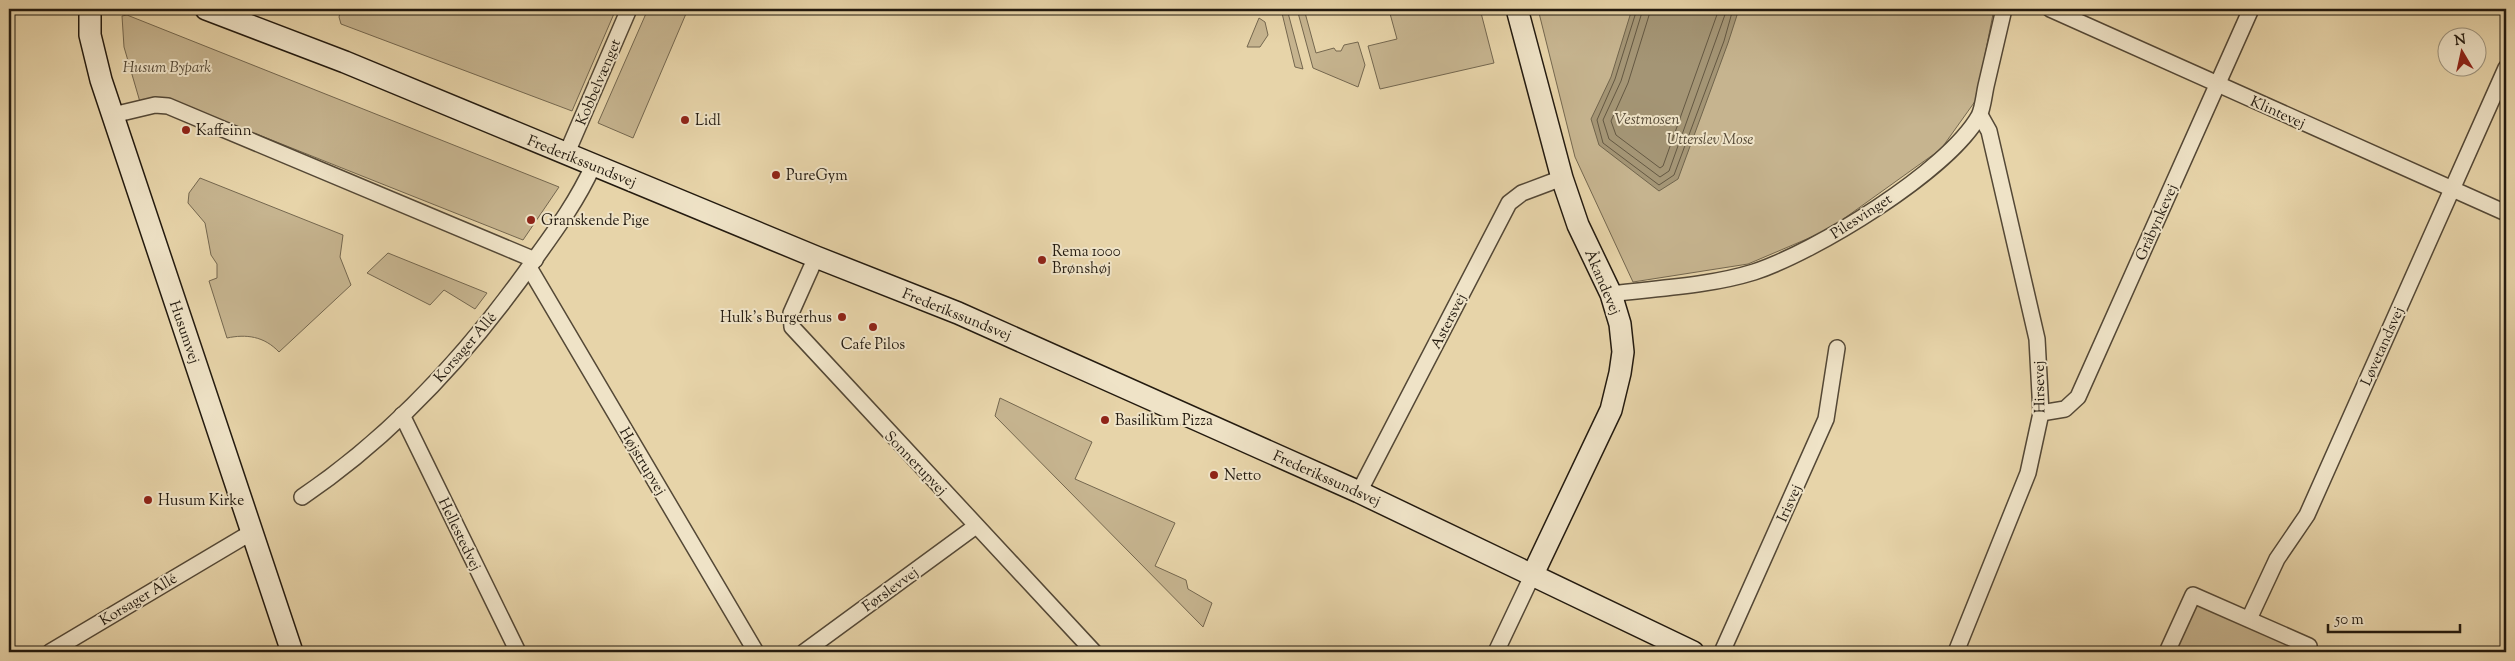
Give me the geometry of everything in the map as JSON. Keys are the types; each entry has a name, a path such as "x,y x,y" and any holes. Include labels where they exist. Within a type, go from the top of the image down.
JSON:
{"main road":[{"name":"Husumvej","path":"90,9 90,35 113,116 292,652"},
{"name":"Frederikssundsvej","path":"206,9 338,59 816,258 958,312 1360,492 1693,652"},
{"name":"Åkandevej","path":"1517,9 1562,178 1578,224 1611,294 1620,324 1623,352 1611,410 1532,576"}],"street":[{"name":"Kobbelvænget","path":"566,155 629,9"},
{"name":"Pilesvinget","path":"1611,294 1752,272 1794,256 1903,190 1952,150 1980,115 2004,9"},
{"name":"Klintevej","path":"2050,9 2506,213"},
{"name":"Gråbynkevej","path":"2042,413 2065,409 2078,396 2252,9"},
{"name":"Løvetandsvej","path":"2249,619 2277,559 2307,516 2506,68"},
{"path":"113,116 155,105 168,106 532,264"},
{"name":"Hirsevej","path":"1956,652 2028,473 2042,413 2037,339 1989,131 1980,115"},
{"name":"Korsager Allé","path":"302,497 338,473 402,415 466,350 532,264 580,195 594,166"},
{"name":"Astersvej","path":"1360,492 1509,203 1522,194 1562,178"},
{"name":"Sonnerupvej","path":"816,258 791,313 792,328 1094,652"},
{"name":"Højstrupvej","path":"532,264 756,652"},
{"name":"Irisvej","path":"1722,652 1826,419 1837,348"},
{"name":"Hellestedvej","path":"402,415 518,652"},
{"name":"Førslevvej","path":"804,652 976,526"},
{"name":"Korsager Allé","path":"50,652 252,532"},
{"path":"1496,652 1532,576"},
{"path":"2167,652 2193,595 2309,646 2306,652"}],"green space":[{"path":"341,9 616,9 572,111 341,24 339,17"},
{"path":"648,9 688,9 633,138 598,123"},
{"path":"1281,9 1287,9 1303,69 1295,67"},
{"path":"1297,9 1304,9 1316,53 1334,48 1336,51 1341,51 1344,45 1358,42 1365,65 1358,87 1313,68"},
{"path":"1480,9 1494,63 1380,89 1368,46 1397,39 1389,10"},
{"name":"Utterslev Mose","path":"1538,9 1994,9 1976,100 1941,149 1828,230 1748,264 1633,282 1575,157"},
{"name":"Husum Bypark","path":"127,15 559,187 523,240 176,102 140,102 124,47 122,16"},
{"path":"1259,18 1265,22 1268,35 1260,47 1247,47"},
{"path":"200,178 343,235 340,257 351,285 279,352 261,339 248,336 227,338 209,281 217,278 217,264 211,255 205,223 188,203 189,193"},
{"path":"388,253 487,293 475,309 444,290 430,305 367,273"},
{"path":"1000,398 1092,442 1075,479 1175,523 1155,566 1186,580 1188,589 1212,603 1203,627 995,416"},
{"path":"2197,603 2296,649 2295,652 2174,652"}],"water":[{"name":"Vestmosen","path":"1632,9 1739,9 1678,179 1659,191 1599,145 1591,119 1611,77"}],"place":[{"name":"Lidl","path":"685,120"},
{"name":"Kaffeinn","path":"186,130"},
{"name":"PureGym","path":"776,175"},
{"name":"Granskende Pige","path":"531,220"},
{"name":"Rema 1000 Brønshøj","path":"1042,260"},
{"name":"Hulk’s Burgerhus","path":"842,317"},
{"name":"Cafe Pilos","path":"873,327"},
{"name":"Basilikum Pizza","path":"1105,420"},
{"name":"Netto","path":"1214,475"},
{"name":"Husum Kirke","path":"148,500"}]}
